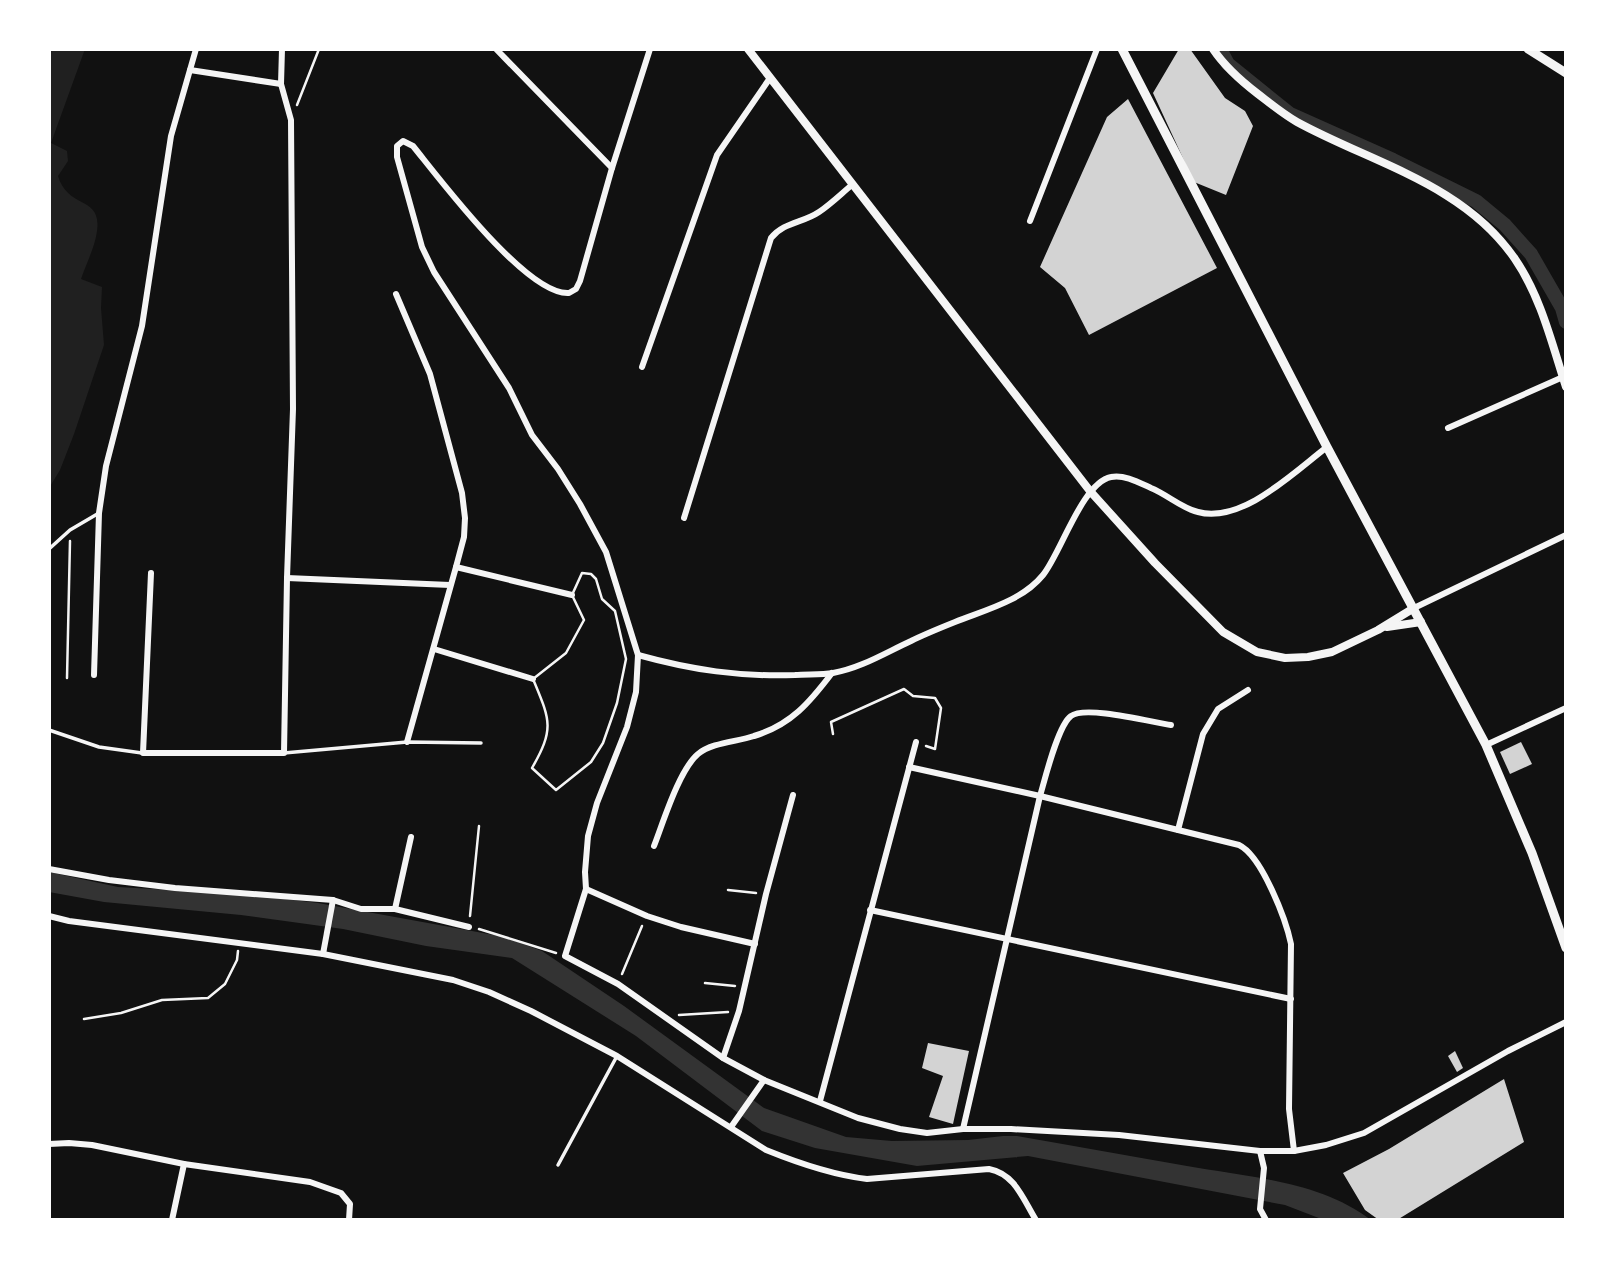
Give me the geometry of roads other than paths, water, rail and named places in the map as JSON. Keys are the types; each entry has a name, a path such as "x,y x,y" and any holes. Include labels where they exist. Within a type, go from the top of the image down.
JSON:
{"main road":[{"path":"1122,49 1327,447 1486,745 1532,853 1566,948"},
{"path":"1528,49 1566,73"}],"street":[{"path":"94,675 99,513 106,466 142,326 171,136 196,49"},
{"path":"151,573 144,753 284,753 293,409 291,120 281,84 282,49"},
{"path":"496,49 612,168"},
{"path":"650,49 580,281 576,289 566,293 553,290 510,260 408,142 403,141 397,146 397,157 422,247 452,303 509,388 532,436 558,469 606,552 638,655 636,692 627,727 597,803 588,836 586,889 565,956 618,984 723,1058 764,1080 858,1118 927,1133 963,1129 1119,1135 1260,1151 1294,1151 1326,1145 1364,1133 1507,1051 1566,1023"},
{"path":"748,49 1090,491 1155,564 1223,632 1256,652 1285,658 1332,652 1378,630 1414,608 1566,535"},
{"path":"1030,221 1097,49"},
{"path":"1213,49 1244,84 1296,122 1399,168 1458,204 1492,231 1514,258 1531,286 1566,387"},
{"path":"190,70 281,84"},
{"path":"642,367 717,155 770,78"},
{"path":"684,518 771,238 777,230 818,213 853,184"},
{"path":"396,294 430,374 462,492 466,519 464,537 407,742"},
{"path":"1448,428 1563,377"},
{"path":"638,655 686,668 723,673 765,676 832,673 871,661 912,640 1013,599 1031,588 1044,575 1090,491 1112,477 1132,480 1159,491 1188,509 1219,514 1236,510 1264,495 1327,447"},
{"path":"456,567 572,595"},
{"path":"287,578 450,585"},
{"path":"1378,630 1421,622"},
{"path":"434,649 533,679"},
{"path":"654,846 674,796 694,758 710,748 767,731 800,713 832,673"},
{"path":"1178,830 1203,734 1217,709 1248,690"},
{"path":"1486,745 1566,708"},
{"path":"963,1129 1040,796 1056,741 1069,716 1083,710 1171,725"},
{"path":"820,1101 916,743"},
{"path":"909,767 1239,845 1248,851 1279,903 1291,944 1289,1109 1294,1151"},
{"path":"723,1058 745,987 766,894 793,795"},
{"path":"395,909 411,837"},
{"path":"49,869 175,888 333,902 361,909 395,909 469,927"},
{"path":"586,889 646,916 755,944"},
{"path":"323,954 333,902"},
{"path":"870,910 1291,999"},
{"path":"49,916 69,921 323,954 453,980 489,992 536,1013 617,1056 766,1150 787,1159 867,1180 989,1169 1002,1171 1014,1184 1036,1220"},
{"path":"731,1127 764,1080"},
{"path":"49,1144 92,1145 184,1164 310,1182 341,1193 350,1204 349,1220"},
{"path":"1260,1151 1264,1168 1260,1209 1266,1220"},
{"path":"172,1220 184,1164"}],"lane":[{"path":"49,549 70,530 99,513"},
{"path":"49,730 99,747 144,753"},
{"path":"284,753 407,742 481,743"},
{"path":"558,1165 617,1056"}],"waterway":[{"path":"1220,49 1228,64 1290,114 1476,201 1505,225 1531,254 1562,308 1566,322"}]}
